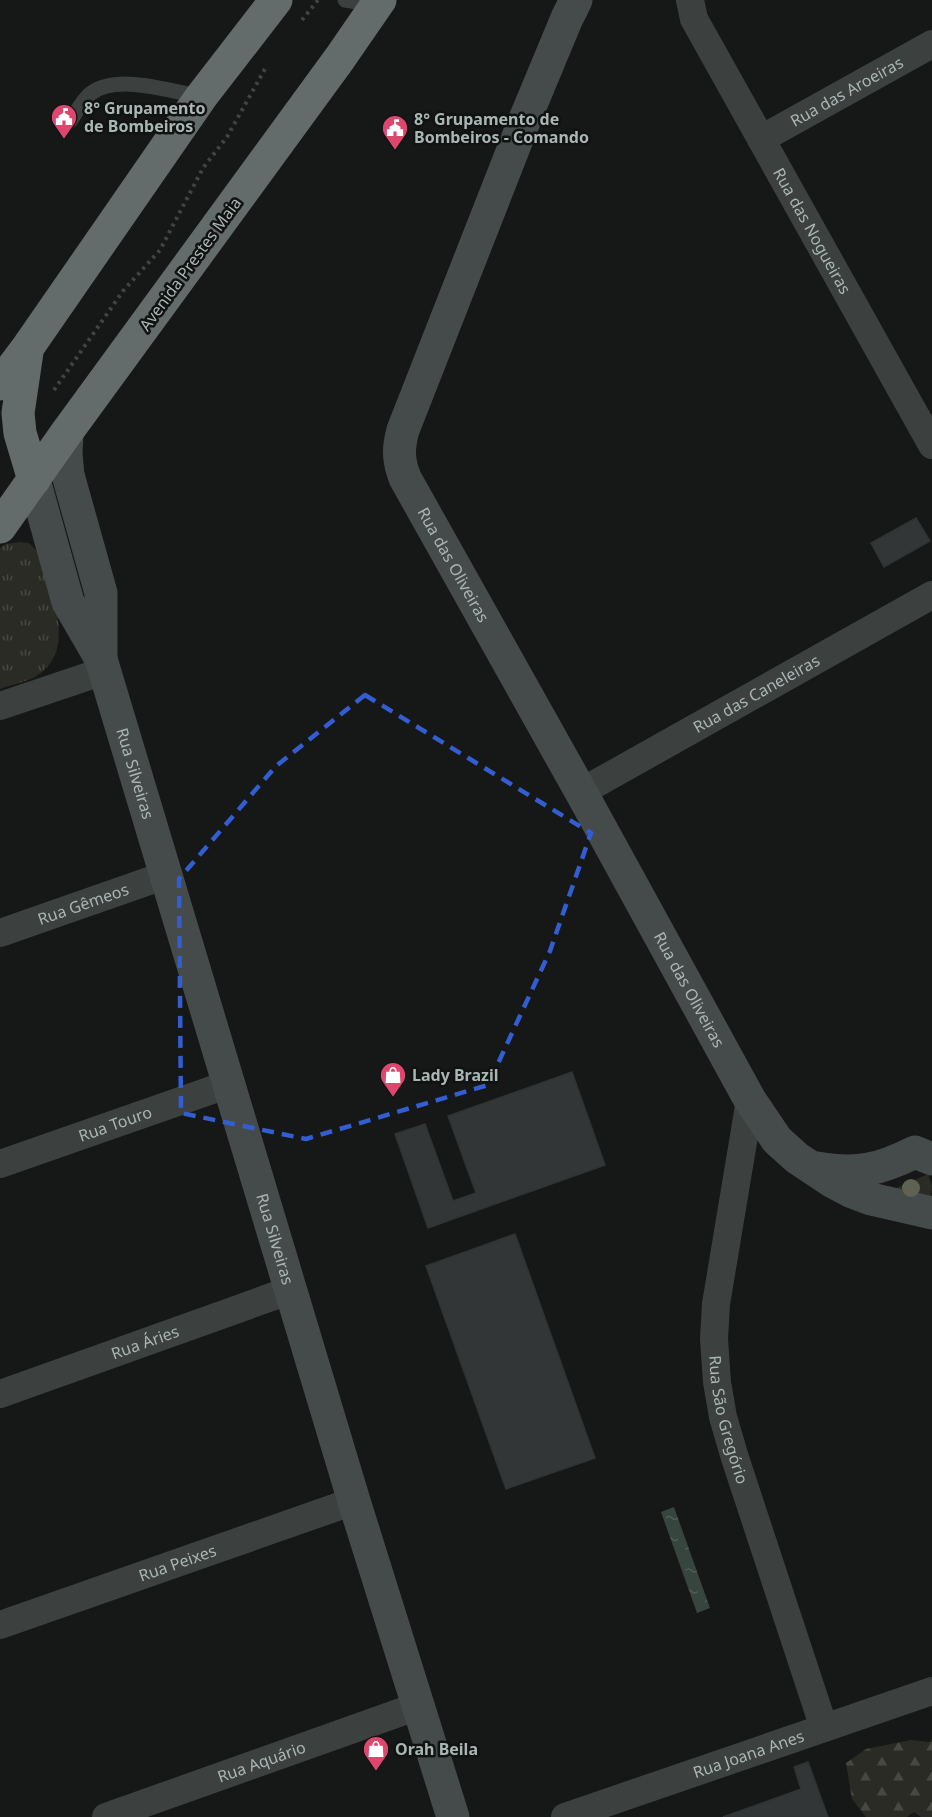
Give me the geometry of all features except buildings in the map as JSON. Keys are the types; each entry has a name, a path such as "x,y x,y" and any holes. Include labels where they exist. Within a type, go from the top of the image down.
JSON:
{"highway":[{"path":"0,384 201,97 276,0"},
{"name":"Avenida Prestes Maia","path":"0,527 340,58 367,2"},
{"path":"28,347 19,394 18,413 20,433 34,480"}],"street":[{"name":"Rua das Oliveiras","path":"576,0 525,119 399,445 399,462 405,478 750,1100 777,1140 797,1158 850,1191 921,1209"},
{"name":"Rua das Nogueiras","path":"667,0 692,9 761,139 932,445"},
{"name":"Rua das Aroeiras","path":"761,139 932,44"},
{"name":"Rua Silveiras","path":"67,432 68,475 101,593 103,665"},
{"name":"Rua Silveiras","path":"34,480 68,602 103,665 354,1501 453,1817"},
{"name":"Rua das Caneleiras","path":"581,792 932,595"},
{"path":"0,706 103,665"},
{"name":"Rua Gêmeos","path":"0,933 166,875"},
{"name":"Rua Touro","path":"0,1164 228,1084"},
{"name":"Rua São Gregório","path":"750,1100 716,1304 714,1339 717,1382 723,1417 735,1458 824,1728"},
{"path":"809,1166 834,1171 871,1170 917,1155"},
{"path":"917,1155 885,1175 884,1187 888,1198 921,1209"},
{"name":"Rua Áries","path":"0,1394 291,1290"},
{"name":"Rua Peixes","path":"0,1625 354,1501"},
{"name":"Rua Joana Anes","path":"566,1817 932,1691"},
{"name":"Rua Aquário","path":"106,1817 418,1706"}],"lane":[{"path":"70,121 89,95 102,87 125,83 201,97"}],"path":[{"path":"49,396 123,291 160,250 203,168 227,137 268,64"}],"highlighted area":[{"path":"365,695 591,833 550,951 488,1085 306,1139 181,1113 179,879 276,766"}],"green space":[{"path":"29,543 37,551 54,600 59,635 56,651 49,665 35,677 0,689 0,548 6,544"},
{"path":"928,1174 932,1186 931,1196 896,1192 896,1188"},
{"path":"932,1739 932,1817 921,1817 914,1812 907,1817 866,1817 852,1799 846,1763 866,1749 911,1740 930,1742"}],"water":[{"path":"674,1507 710,1608 697,1613 661,1512"}],"place":[{"name":"8° Grupamento de Bombeiros","path":"64,140"},
{"name":"8° Grupamento de Bombeiros - Comando","path":"395,151"},
{"name":"Lady Brazil","path":"393,1098"},
{"name":"Orah Beila","path":"376,1772"}]}
